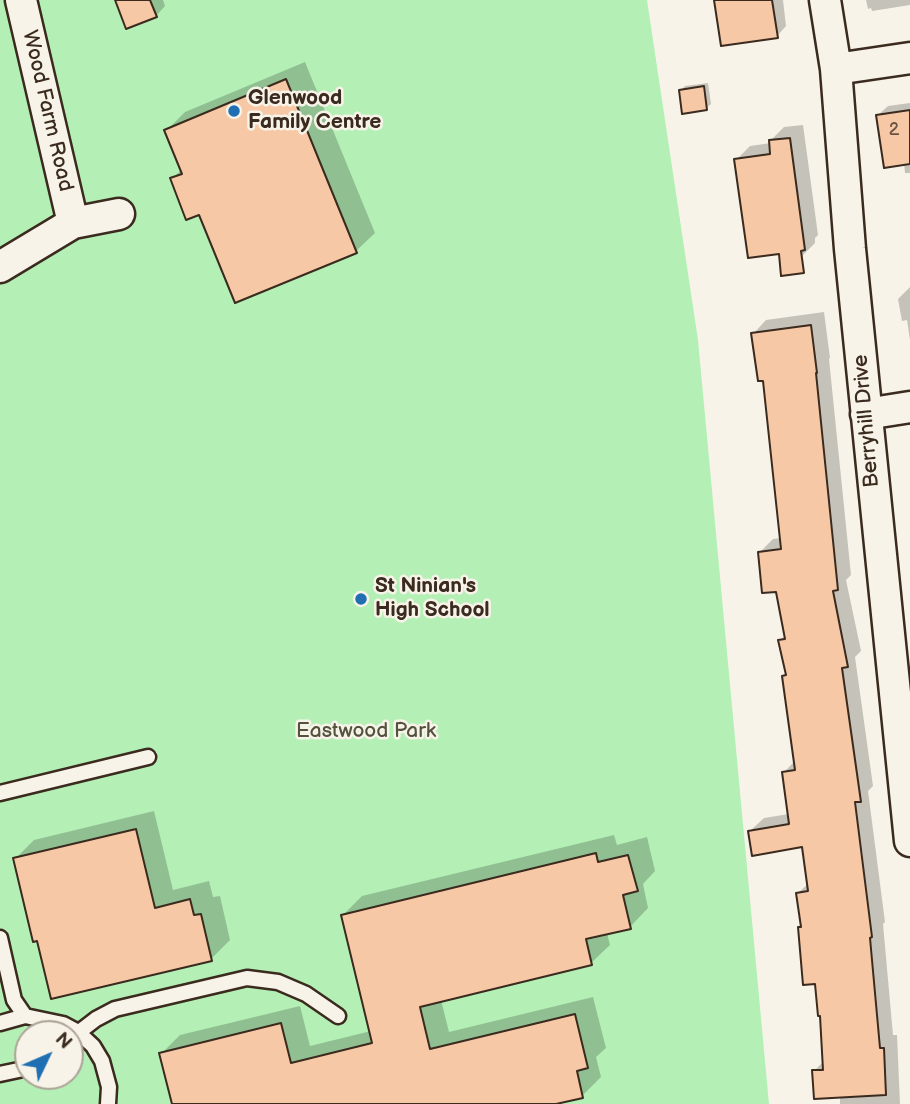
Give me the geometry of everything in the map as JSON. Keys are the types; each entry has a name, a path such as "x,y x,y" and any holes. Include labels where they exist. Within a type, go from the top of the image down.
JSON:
{"street":[{"name":"Berryhill Drive","path":"825,0 836,69 850,249 910,841"},
{"name":"Wood Farm Road","path":"23,10 73,223"},
{"path":"836,69 910,58"},
{"path":"2,260 73,223 119,214"},
{"path":"866,414 910,407"}],"lane":[{"path":"0,793 148,757"},
{"path":"0,938 14,1000 24,1016"},
{"path":"84,1028 115,1009 247,978 278,982 306,994 338,1016"},
{"path":"0,1023 24,1016 44,1020"},
{"path":"84,1041 93,1046 102,1061 109,1087 108,1104"}],"green space":[{"name":"Eastwood Park","path":"0,0 647,0 698,340 769,1104 0,1104"}],"building":[{"path":"115,0 150,0 157,17 126,29"},
{"path":"714,0 772,0 778,38 721,46"},
{"name":"Glenwood Family Centre","path":"286,79 357,253 235,303 199,215 186,220 170,178 182,174 164,130"},
{"path":"704,86 707,110 682,114 679,90"},
{"path":"910,110 910,164 884,168 876,115"},
{"path":"790,138 805,250 801,251 804,273 781,276 779,254 748,258 734,159 770,154 769,140"},
{"path":"811,325 838,590 833,591 848,667 842,668 861,802 855,802 872,937 880,1048 884,1048 886,1095 814,1099 812,1070 823,1070 815,984 803,985 798,927 801,927 796,893 808,891 802,847 752,856 748,831 789,824 782,772 795,770 782,676 786,675 778,640 785,639 776,592 762,593 758,552 781,549 763,381 758,381 751,333"},
{"path":"136,829 155,908 190,899 194,915 201,914 212,961 51,999 37,941 33,942 13,858"},
{"path":"596,853 598,862 628,855 638,891 623,895 631,929 586,939 592,965 420,1007 430,1049 575,1014 588,1068 577,1071 583,1098 556,1104 172,1104 159,1053 281,1023 291,1063 372,1043 341,915"}],"place":[{"name":"Glenwood Family Centre","path":"234,111"},
{"name":"St Ninian's High School","path":"361,599"}]}
